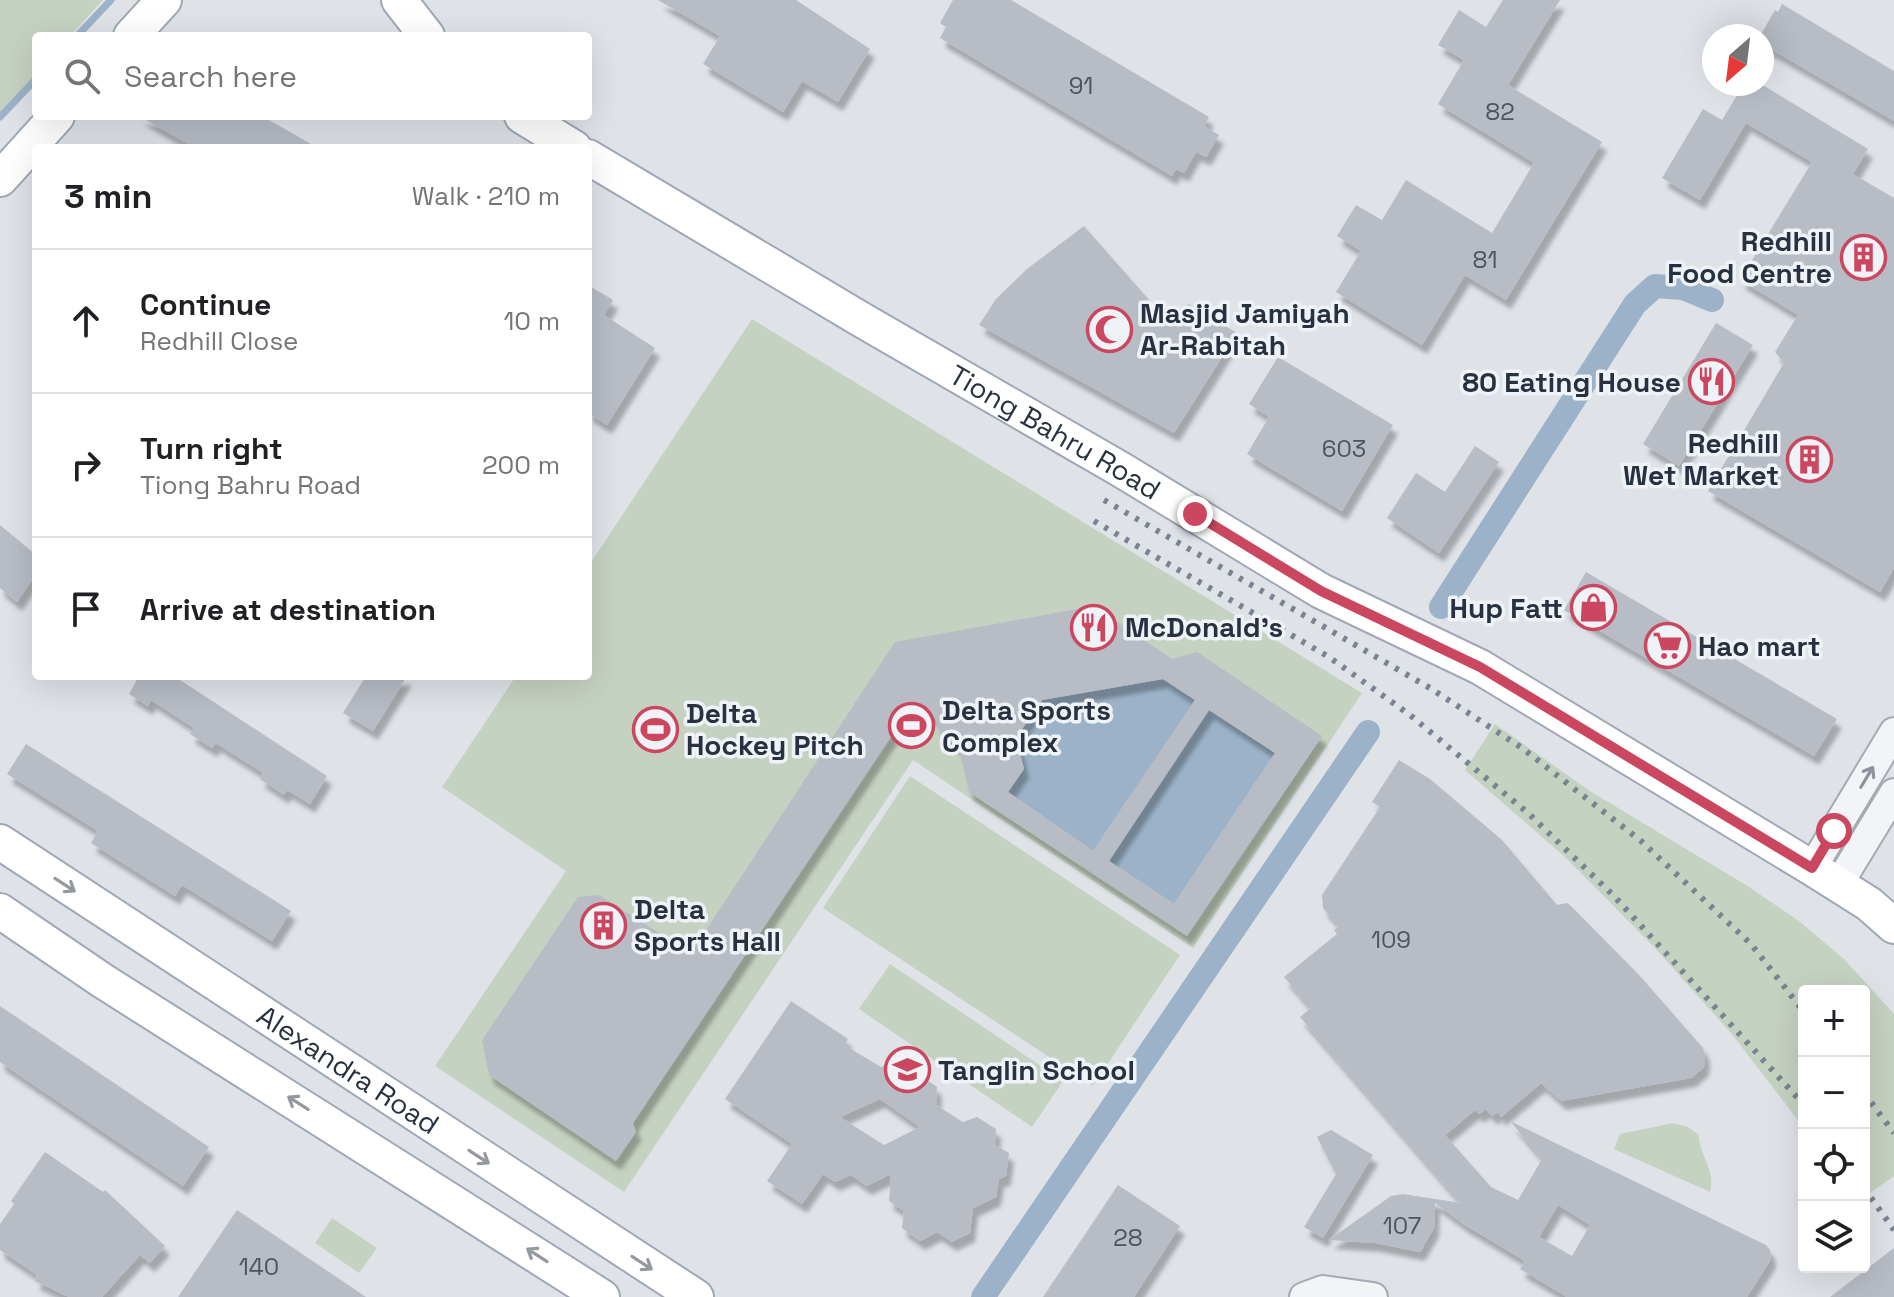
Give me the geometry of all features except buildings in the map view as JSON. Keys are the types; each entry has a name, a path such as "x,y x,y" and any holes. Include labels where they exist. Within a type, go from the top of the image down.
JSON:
{"main road":[{"path":"135,32 164,0"},
{"path":"399,0 424,32"},
{"path":"0,179 53,120"},
{"path":"528,120 568,144"},
{"name":"Tiong Bahru Road","path":"592,159 848,313 1120,469 1321,591 1480,667 1825,876 1869,904 1894,926"},
{"name":"Alexandra Road","path":"0,842 696,1297"},
{"name":"Alexandra Road","path":"0,911 103,981 602,1297"}],"street":[{"path":"1825,876 1894,732"},
{"path":"1825,876 1894,793"},
{"path":"1304,1297 1323,1290 1373,1297"}],"green space":[{"path":"0,0 103,0 74,32 32,32 32,78 0,113"},
{"name":"Delta Sports Complex","path":"752,319 1362,693 1193,948 913,760 624,1192 435,1066 566,871 442,787 513,680 592,680 592,561"},
{"path":"1495,724 1590,791 1746,885 1799,921 1844,959 1868,985 1798,985 1798,1120 1731,1033 1653,946 1565,857 1465,770"},
{"path":"910,776 1180,955 1093,1086 823,908"},
{"path":"890,964 1063,1081 1032,1127 859,1009"},
{"path":"1870,988 1894,1014 1894,1176 1870,1193"},
{"path":"1673,1123 1688,1127 1699,1135 1711,1176 1710,1192 1614,1149 1620,1134"},
{"path":"332,1218 377,1248 359,1273 315,1243"}],"water":[{"path":"1163,679 1195,700 1093,851 1008,792 1024,769 1016,738 1042,700"},
{"path":"1209,710 1275,753 1174,904 1109,861"}],"waterway":[{"path":"81,32 111,0"},
{"path":"0,117 32,83"},
{"path":"1441,607 1635,304 1655,286 1683,288 1712,300"},
{"path":"983,1297 1368,732"}],"railway":[{"path":"1104,500 1430,688 1522,748 1641,841 1751,944 1798,1004"},
{"path":"1094,521 1329,657 1410,715 1528,813 1614,896 1798,1098"},
{"path":"1870,1101 1894,1133"},
{"path":"1870,1196 1894,1230"}],"place":[{"name":"Redhill Food Centre","path":"1863,257"},
{"name":"Masjid Jamiyah Ar-Rabitah","path":"1109,329"},
{"name":"80 Eating House","path":"1712,382"},
{"name":"Redhill Wet Market","path":"1810,459"},
{"name":"Hup Fatt","path":"1594,608"},
{"name":"McDonald's","path":"1094,627"},
{"name":"Hao mart","path":"1667,646"},
{"name":"Delta Sports Complex","path":"911,726"},
{"name":"Delta Hockey Pitch","path":"655,729"},
{"name":"Delta Sports Hall","path":"603,925"},
{"name":"Tanglin School","path":"907,1070"}],"route":[{"path":"1195,514 1321,591 1480,667 1812,868 1834,831"}]}
